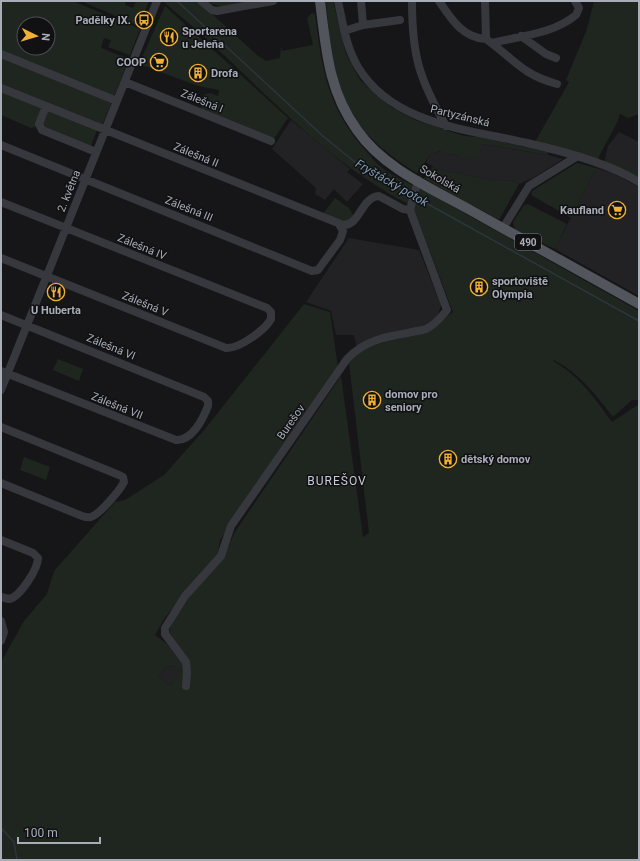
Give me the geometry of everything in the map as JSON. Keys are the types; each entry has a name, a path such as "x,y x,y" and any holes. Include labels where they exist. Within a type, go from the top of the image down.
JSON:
{"main road":[{"name":"Sokolská","path":"320,1 330,72 343,107 357,131 377,153 416,184 503,228 639,304"}],"street":[{"name":"2. května","path":"1,390 4,373 26,325 66,228 157,1"},
{"path":"201,1 212,10 217,11 273,1"},
{"name":"Partyzánská","path":"338,1 349,51 358,67 374,88 395,104 418,117 446,126 529,143 613,170 639,182"},
{"path":"361,1 363,25"},
{"path":"412,1 412,37 420,74 428,93 446,126"},
{"path":"439,1 451,19 460,28 473,37 489,41 548,31 573,18 579,8 576,1"},
{"path":"485,1 489,41 511,61 529,74 541,80 557,84"},
{"path":"344,31 363,25 400,20"},
{"path":"521,36 546,54 556,58"},
{"path":"1,54 117,101"},
{"name":"Zálešná I","path":"125,82 271,141"},
{"name":"Zálešná II","path":"1,88 339,224"},
{"path":"46,106 38,124 42,130 96,152"},
{"name":"Zálešná III","path":"1,145 314,271 320,268 342,238 343,231 339,224"},
{"path":"503,228 529,186 576,157"},
{"path":"339,224 347,226 352,223 370,199 374,196 379,196 403,209 410,207 416,184"},
{"name":"Zálešná IV","path":"1,202 267,308 272,316"},
{"name":"Burešov","path":"186,686 186,662 165,634 164,628 185,596 221,556 231,526 347,359 354,352 367,343 384,337 426,329 436,322 447,310 410,207"},
{"name":"Zálešná V","path":"1,258 226,348 231,348 254,336 270,322 272,316"},
{"name":"Zálešná VI","path":"1,315 204,397 209,404"},
{"name":"Zálešná VII","path":"4,373 178,441 190,435 209,404"},
{"path":"1,427 123,477 123,484 96,514 88,517 82,516 1,483"},
{"path":"1,540 38,556 37,566 18,595 10,599 1,597"},
{"path":"1,621 4,632 1,641"}],"shaded area":[{"path":"1,1 73,1 140,29 130,55 108,47 111,40 104,38 101,48 129,59 102,126 1,85"},
{"path":"81,1 125,1 125,5 133,8 136,1 149,1 139,26"},
{"path":"163,1 194,1 211,13 257,55 266,61 280,58 281,46 282,51 313,45 307,18 312,13 315,14 320,51 327,83 340,113 360,144 378,164 388,172 412,185 408,204 353,170 328,150 279,108 203,36"},
{"path":"208,1 251,1 234,5 218,6"},
{"path":"326,1 333,1 346,54 360,80 391,107 415,120 464,136 479,137 548,152 548,155 482,144 478,158 460,157 440,151 430,155 417,173 393,157 361,127 345,103 333,68"},
{"path":"594,1 639,1 639,114 628,118 620,114 597,161 535,142 569,82 566,80 587,29"},
{"path":"165,6 288,118 273,140 202,110 200,103 202,95 210,93 218,96 219,90 198,86 139,64"},
{"path":"1,91 42,108 36,127 31,128 1,115"},
{"path":"48,110 97,130 90,148 42,127"},
{"path":"291,120 350,169 347,172 363,184 347,202 334,189 325,200 315,194 316,188 272,149"},
{"path":"619,132 639,142 639,175 605,159 608,146"},
{"path":"481,144 548,155 563,159 533,178 519,184 513,181 491,180 436,169 426,162 430,155 441,151 460,157 480,152"},
{"path":"605,159 639,173 639,178 604,162"},
{"path":"577,163 596,168 571,218 531,195 532,191"},
{"path":"432,167 491,180 513,181 519,184 499,220 424,179"},
{"path":"596,168 614,174 639,187 639,296 555,249"},
{"path":"418,187 639,311 639,400 632,400 613,417 579,378 563,365 554,360 553,361 563,367 579,381 593,396 612,422 639,404 639,860 1,860 1,662 24,621 47,594 54,571 115,502 125,500 164,475 205,429 304,304 330,312 338,367 220,540 218,554 164,619 155,635 167,644 176,655 184,656 169,632 173,621 185,602 223,557 235,532 341,376 363,537 369,533 349,363 356,355 373,346 422,333 453,312 413,207","holes":["174,666 182,670 170,686 159,677 166,667"]},
{"path":"335,198 349,208 354,217 349,223 322,215"},
{"path":"528,204 567,224 555,249 515,230 513,222 524,205"},
{"path":"349,238 419,250 441,305 437,317 424,326 357,347 354,335 336,335 331,311 306,302"},
{"path":"58,359 83,369 79,381 53,370"},
{"path":"24,457 50,467 46,480 20,470"},
{"path":"174,666 183,670 170,686 159,677 166,667"}],"waterway":[{"name":"Fryštácký potok","path":"177,1 324,137 361,167 411,195"},
{"name":"Fryštácký potok","path":"417,198 639,321"},
{"path":"1,828 14,842 17,860"}],"place":[{"name":"Padělky IX.","path":"144,20"},
{"name":"Sportarena u Jeleňa","path":"169,37"},
{"name":"COOP","path":"159,62"},
{"name":"Drofa","path":"198,73"},
{"name":"Kaufland","path":"617,210"},
{"name":"sportoviště Olympia","path":"479,287"},
{"name":"U Huberta","path":"56,292"},
{"name":"domov pro seniory","path":"372,400"},
{"name":"dětský domov","path":"448,459"}],"district":[{"name":"BUREŠOV","path":"337,481"}]}
